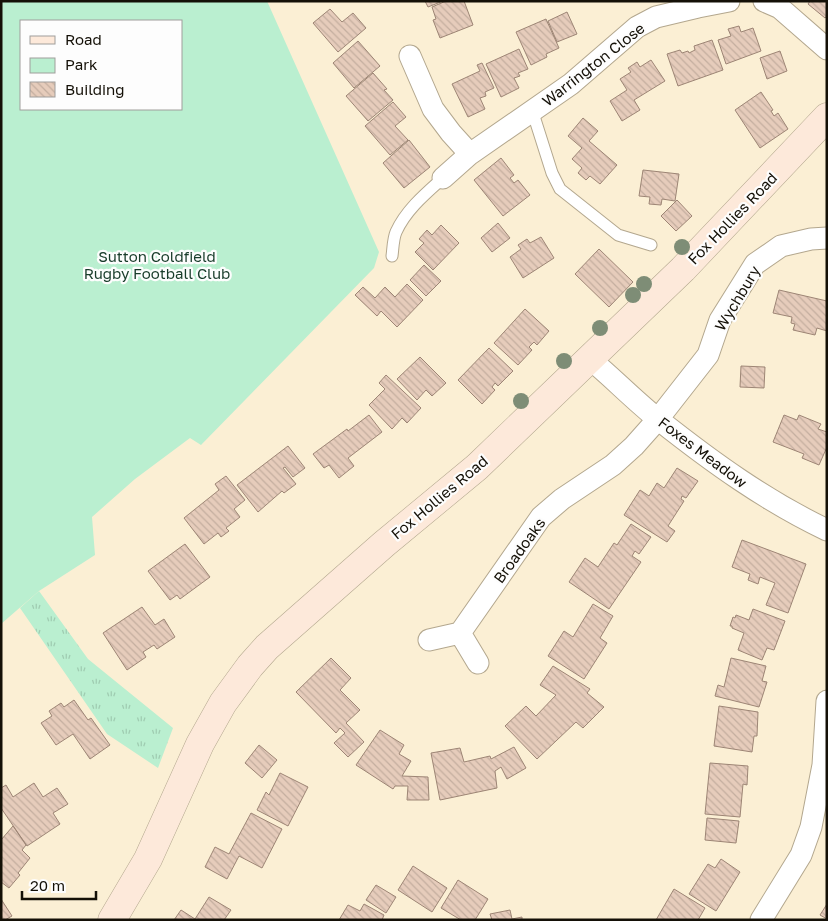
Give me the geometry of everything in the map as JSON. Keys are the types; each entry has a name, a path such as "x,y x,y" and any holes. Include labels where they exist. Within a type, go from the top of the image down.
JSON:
{"street":[{"name":"Warrington Close","path":"443,178 470,154 571,84 637,27 656,18 698,6 729,1"},
{"path":"764,1 780,8 827,50"},
{"path":"410,56 433,109 470,154"},
{"name":"Fox Hollies Road","path":"112,920 148,859 200,744 223,703 250,666 267,647 384,544 477,467 590,360 683,269 827,117"},
{"name":"Wychbury","path":"658,418 708,355 720,320 755,264 781,246 812,239 827,238"},
{"name":"Foxes Meadow","path":"590,360 658,418 758,493 792,514 827,530"},
{"name":"Broadoaks","path":"460,633 541,517 562,499 613,465 634,446 658,418"},
{"path":"429,640 460,633 478,663"},
{"path":"761,920 801,855 811,828 823,765 827,701"}],"lane":[{"path":"532,110 552,173 560,189 618,235 650,245"},
{"path":"392,256 395,234 404,217 443,178"}],"green space":[{"name":"Sutton Coldfield Rugby Football Club","path":"1,1 267,1 379,252 374,268 201,445 190,438 135,479 92,517 95,555 39,591 1,624"},
{"path":"39,591 88,659 173,728 158,768 107,734 20,608"}],"building":[{"path":"425,1 443,1 428,7"},
{"path":"446,1 464,1 473,25 440,38 433,20 436,19 432,7"},
{"path":"810,1 827,1 827,16 825,18 808,4"},
{"path":"330,9 342,22 353,13 366,28 338,52 313,23"},
{"path":"567,12 577,34 557,42 548,21"},
{"path":"546,19 559,48 546,54 547,57 531,65 516,32"},
{"path":"739,26 741,32 753,28 761,51 726,64 718,40 731,36 728,29"},
{"path":"712,40 723,70 678,86 667,54 680,50 682,53 688,51 689,53 695,50 694,46"},
{"path":"358,41 380,66 354,88 333,63"},
{"path":"519,49 528,69 518,73 520,76 514,78 519,88 501,97 486,64"},
{"path":"780,51 787,71 767,79 760,58"},
{"path":"651,60 665,81 634,100 640,110 622,121 610,101 627,90 620,79 631,72 628,68 637,62 640,67"},
{"path":"482,63 494,88 485,92 486,96 480,98 485,109 468,117 452,84 480,71 477,65"},
{"path":"373,73 387,89 384,90 393,100 368,121 346,96"},
{"path":"761,92 773,110 771,111 774,116 778,113 788,129 760,148 735,110"},
{"path":"393,102 406,117 395,126 408,140 390,155 365,126"},
{"path":"583,118 598,131 589,141 617,165 600,184 590,176 586,180 578,173 582,168 572,159 582,148 568,136"},
{"path":"409,140 430,167 404,188 383,163"},
{"path":"501,158 514,175 510,178 514,183 518,180 530,195 503,216 474,180"},
{"path":"643,170 679,174 675,201 662,199 661,205 649,204 650,197 639,196"},
{"path":"677,200 692,216 676,231 661,216"},
{"path":"498,223 510,238 492,252 481,238"},
{"path":"441,225 459,243 433,270 415,252 424,243 419,239 427,230 432,235"},
{"path":"541,237 554,258 523,278 510,257 521,249 518,245 527,239 530,243"},
{"path":"599,249 633,282 609,307 575,274"},
{"path":"424,265 441,281 426,296 410,280"},
{"path":"407,284 423,300 397,327 381,311 377,316 355,295 363,287 375,298 385,287 395,297"},
{"path":"779,290 827,301 827,331 817,328 815,335 793,330 795,324 791,323 792,317 773,313"},
{"path":"525,309 549,331 537,345 534,342 529,347 532,350 518,365 494,343"},
{"path":"489,348 513,371 498,386 495,383 492,387 495,390 482,404 458,380"},
{"path":"420,357 446,383 432,396 426,390 417,400 397,379"},
{"path":"741,366 765,367 764,388 740,387"},
{"path":"386,375 421,408 407,423 402,418 392,429 369,405 385,389 379,383"},
{"path":"369,415 382,432 348,458 354,466 339,478 329,465 324,468 313,454"},
{"path":"784,415 797,420 799,415 821,424 818,429 827,432 827,447 819,465 802,458 804,454 773,442"},
{"path":"288,446 305,468 293,477 285,467 283,468 296,484 284,493 282,491 258,512 237,485"},
{"path":"677,468 698,481 686,498 682,496 681,499 684,501 668,526 675,531 667,542 624,515 640,490 649,496 657,483 664,488"},
{"path":"226,476 245,500 234,509 240,517 226,528 229,531 221,537 218,533 204,544 184,518 219,490 215,484"},
{"path":"631,524 651,537 639,554 635,551 632,556 641,562 609,609 569,582 585,558 598,567 614,543 617,545"},
{"path":"742,540 806,564 788,613 766,605 775,583 760,577 758,584 748,580 750,574 732,567"},
{"path":"185,544 210,577 180,599 177,595 170,600 148,571"},
{"path":"593,604 613,616 600,638 607,643 584,679 548,656 564,631 573,637"},
{"path":"142,607 155,625 164,619 175,637 157,649 154,645 143,652 146,657 127,670 103,633"},
{"path":"753,609 785,621 774,650 767,648 762,660 738,650 744,633 730,626 733,617 735,618 736,615 749,620"},
{"path":"331,658 351,678 340,690 360,710 346,723 364,742 348,757 334,743 345,733 340,728 336,733 296,692"},
{"path":"731,658 766,666 762,681 767,682 759,707 715,696 718,685 724,687"},
{"path":"553,666 590,689 587,693 604,707 583,728 576,722 537,759 505,726 526,706 536,716 556,695 540,685"},
{"path":"74,700 88,720 91,718 110,745 90,759 73,734 56,745 41,723 52,716 49,711 61,703 64,707"},
{"path":"719,706 758,712 757,736 754,736 752,752 714,746"},
{"path":"380,730 404,745 399,754 411,761 402,776 428,777 429,800 407,800 408,786 395,786 393,789 356,765"},
{"path":"259,745 277,760 262,778 245,763"},
{"path":"514,747 526,768 507,779 501,767 495,771 497,788 440,800 431,753 460,748 464,762 490,756 491,759"},
{"path":"710,763 748,766 747,785 743,784 740,817 705,814"},
{"path":"280,773 308,787 288,826 257,810 266,792 269,795"},
{"path":"34,783 43,797 57,788 68,804 53,813 60,824 27,846 1,808 1,788 6,785 13,797"},
{"path":"251,813 282,829 262,868 239,856 227,879 205,867 215,847 229,854"},
{"path":"707,818 739,821 736,843 705,840"},
{"path":"13,826 26,845 22,850 30,858 18,873 20,875 9,888 1,882 1,840"},
{"path":"721,859 740,872 716,911 689,894 708,864 715,868"},
{"path":"413,866 447,888 432,912 398,890"},
{"path":"458,880 488,899 475,920 461,920 441,908"},
{"path":"376,885 396,897 386,913 366,900"},
{"path":"674,889 705,908 698,920 656,920"},
{"path":"209,897 231,910 224,920 174,920 181,910 195,919"},
{"path":"1,899 12,916 5,920 1,920"},
{"path":"364,904 384,915 382,920 339,920 348,905 360,911"},
{"path":"827,904 827,919 820,915"},
{"path":"510,910 512,919 522,917 522,920 492,920 490,914"}]}
